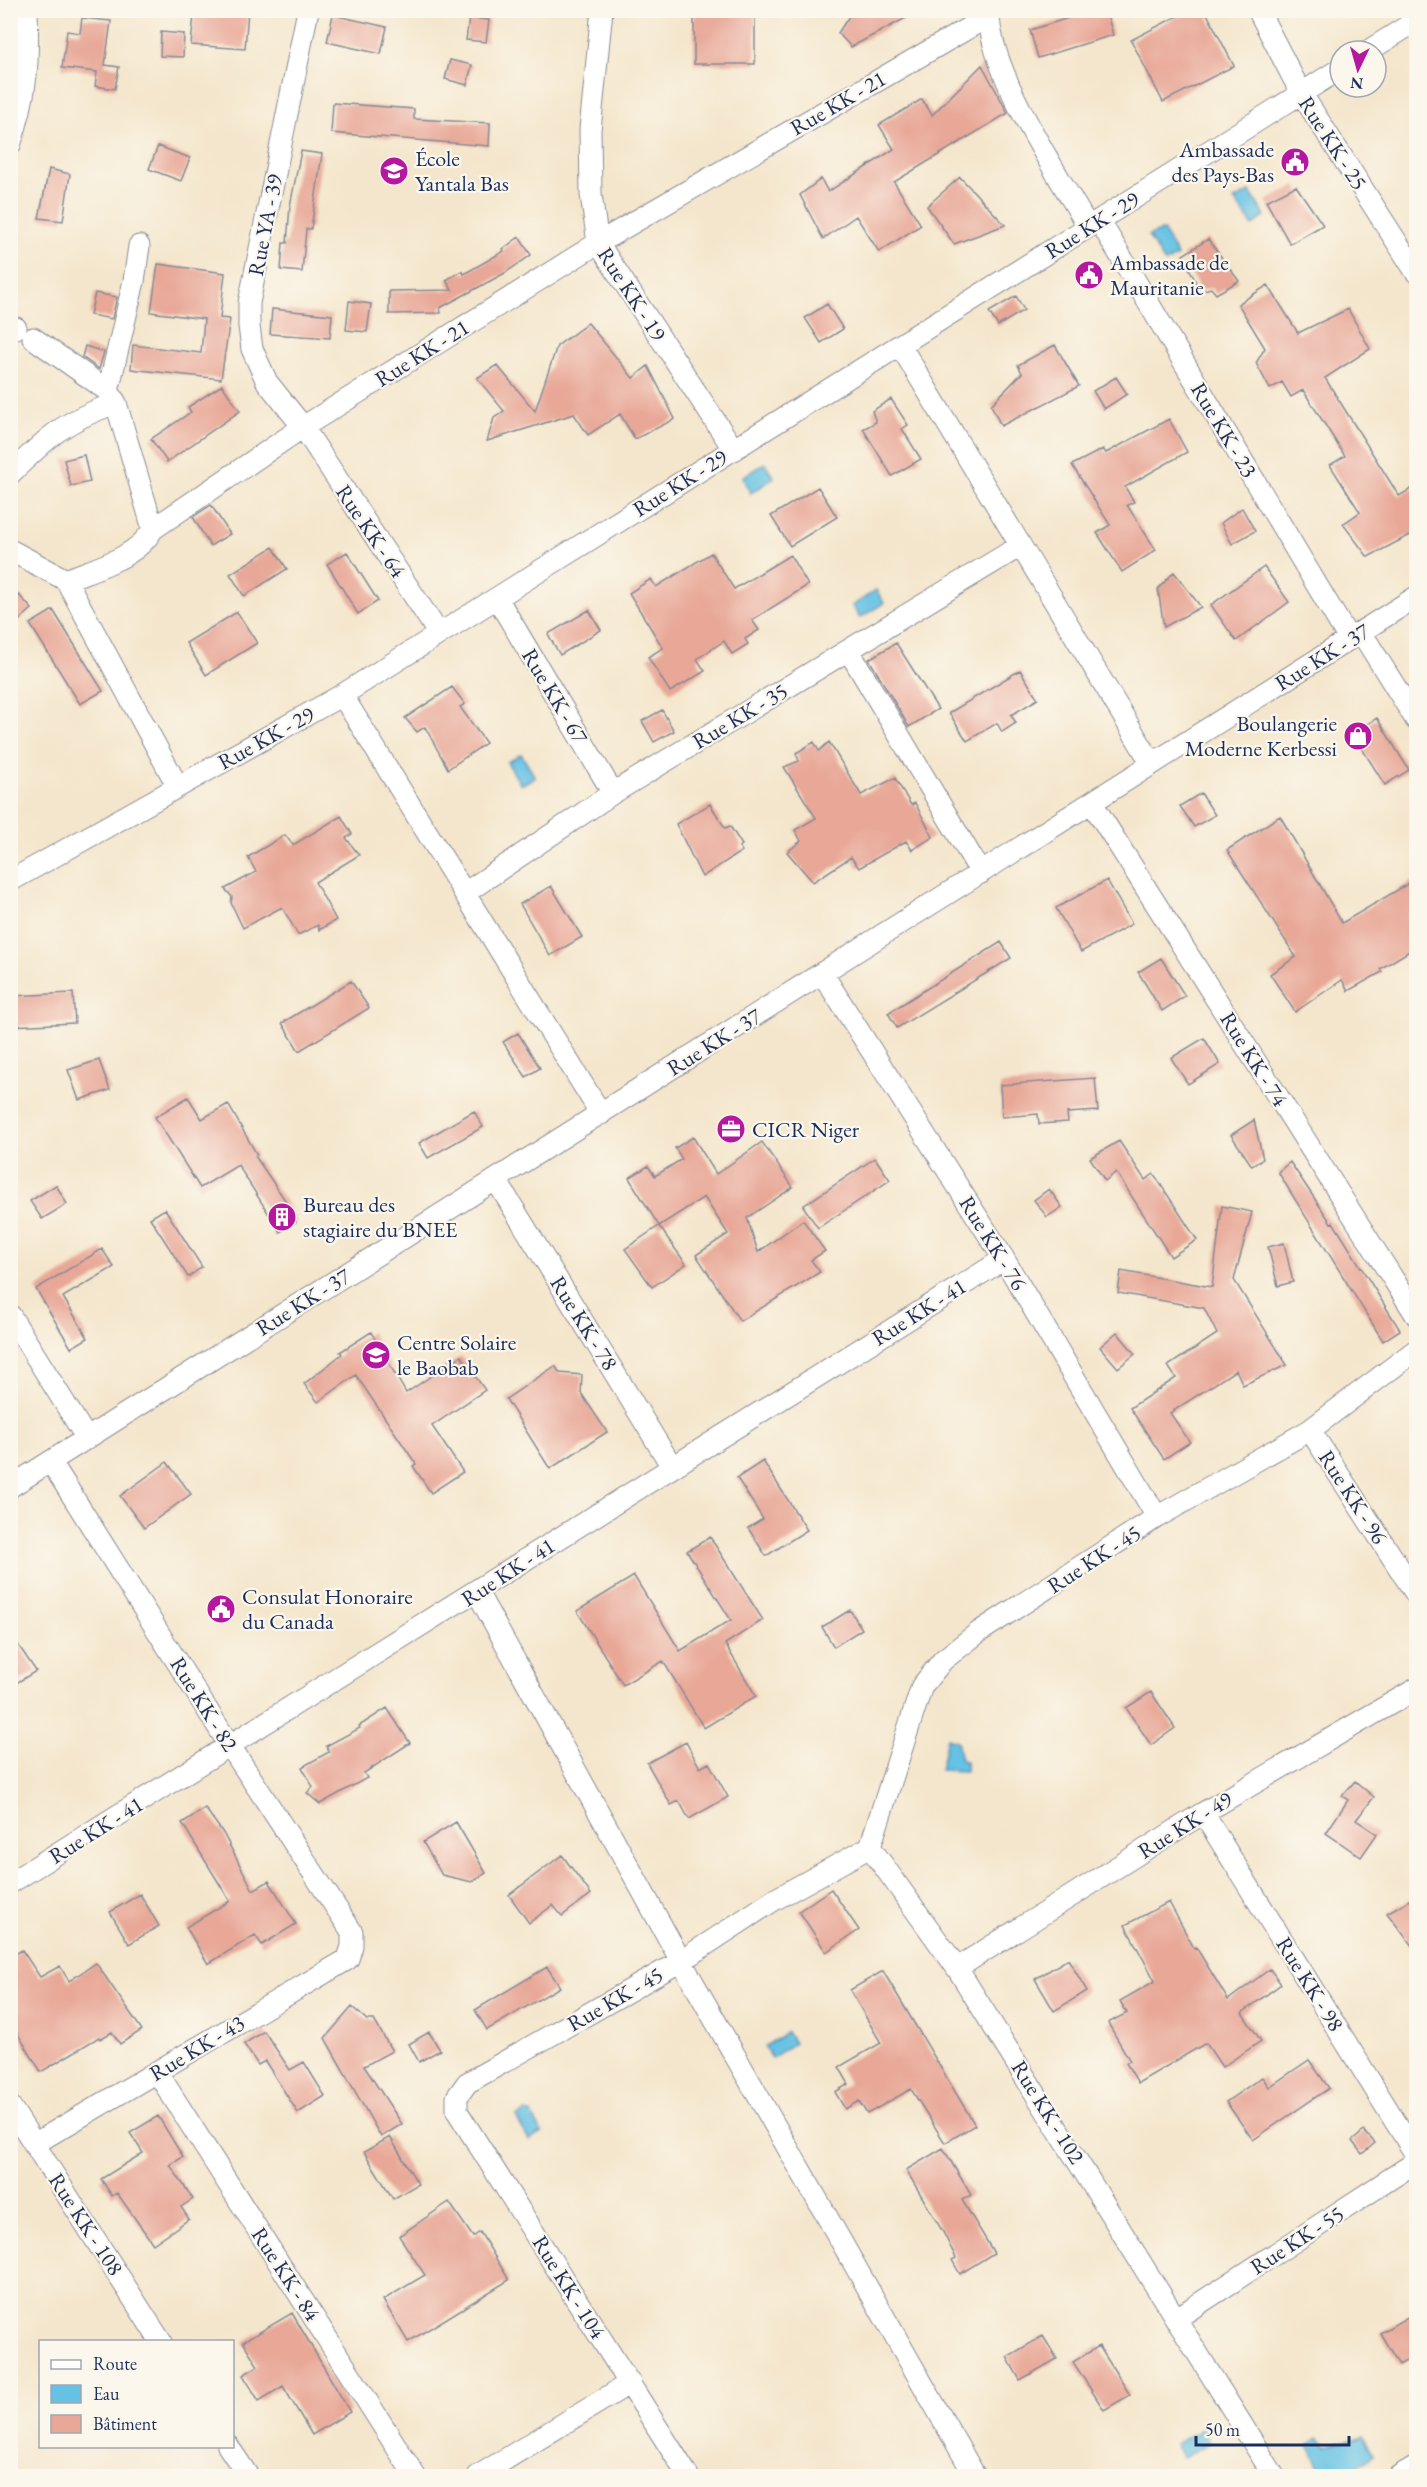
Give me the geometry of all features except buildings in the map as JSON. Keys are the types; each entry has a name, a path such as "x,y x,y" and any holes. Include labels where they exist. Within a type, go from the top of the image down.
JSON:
{"street":[{"path":"10,145 24,106 28,52 27,10"},
{"name":"Rue YA - 39","path":"303,428 267,382 252,349 249,303 308,10"},
{"name":"Rue KK - 19","path":"602,10 590,130 591,195 598,243 734,450"},
{"name":"Rue KK - 25","path":"1258,10 1301,93 1416,272"},
{"name":"Rue KK - 21","path":"66,580 130,552 146,542 153,529 303,428 598,243 989,13"},
{"name":"Rue KK - 23","path":"989,13 999,63 1011,91 1355,636 1416,720"},
{"path":"1387,39 1416,21"},
{"name":"Rue KK - 29","path":"10,881 342,695 1328,76"},
{"path":"139,246 112,397 153,529"},
{"path":"20,331 112,397"},
{"path":"900,345 1152,764"},
{"path":"10,474 50,434 112,397"},
{"name":"Rue KK - 64","path":"303,428 440,634"},
{"name":"Rue KK - 35","path":"465,893 613,793 1020,546"},
{"path":"10,550 66,580 178,787"},
{"name":"Rue KK - 37","path":"10,1487 1416,597"},
{"name":"Rue KK - 67","path":"497,598 613,793"},
{"path":"849,651 981,873"},
{"path":"342,695 601,1114"},
{"name":"Rue KK - 74","path":"1092,802 1416,1315"},
{"name":"Rue KK - 76","path":"822,973 1004,1260 1157,1517"},
{"name":"Rue KK - 78","path":"496,1180 671,1465"},
{"name":"Rue KK - 41","path":"10,1883 477,1592 671,1465 1004,1260"},
{"path":"10,1315 87,1439"},
{"name":"Rue KK - 45","path":"457,2097 467,2084 681,1961 774,1900 870,1847 922,1686 943,1660 979,1632 1157,1517 1310,1430 1416,1350"},
{"name":"Rue KK - 96","path":"1310,1430 1416,1594"},
{"name":"Rue KK - 82","path":"51,1462 230,1746 352,1932 352,1946"},
{"path":"477,1592 681,1961 975,2476"},
{"name":"Rue KK - 49","path":"957,1968 1203,1813 1416,1689"},
{"name":"Rue KK - 98","path":"1203,1813 1416,2155"},
{"name":"Rue KK - 102","path":"870,1847 957,1968 1274,2476"},
{"name":"Rue KK - 43","path":"34,2144 348,1959 352,1946"},
{"name":"Rue KK - 84","path":"157,2072 415,2476"},
{"name":"Rue KK - 104","path":"457,2097 457,2111 688,2476"},
{"name":"Rue KK - 108","path":"10,2106 160,2340"},
{"name":"Rue KK - 55","path":"1177,2318 1416,2163"},
{"path":"478,2476 630,2383"},
{"path":"229,2448 248,2476"},
{"path":"1399,2476 1416,2466"}],"water":[{"path":"1250,192 1265,216 1253,226 1234,200"},
{"path":"1163,230 1177,256 1165,263 1148,236"},
{"path":"765,463 774,478 751,493 742,477"},
{"path":"876,590 884,603 860,618 852,606"},
{"path":"521,754 535,777 521,785 507,762"},
{"path":"947,1738 957,1741 961,1760 966,1762 966,1771 940,1770"},
{"path":"787,2032 794,2043 772,2058 764,2047"},
{"path":"525,2112 532,2114 542,2133 529,2140 516,2117"},
{"path":"1202,2429 1209,2443 1183,2458 1175,2444"},
{"path":"1363,2437 1374,2454 1347,2474 1321,2468 1309,2445 1318,2438 1328,2446"}],"place":[{"name":"Ambassade des Pays-Bas","path":"1295,162"},
{"name":"École Yantala Bas","path":"394,171"},
{"name":"Ambassade de Mauritanie","path":"1089,275"},
{"name":"Boulangerie Moderne Kerbessi","path":"1358,736"},
{"name":"CICR Niger","path":"731,1129"},
{"name":"Bureau des stagiaire du BNEE","path":"282,1217"},
{"name":"Centre Solaire le Baobab","path":"376,1355"},
{"name":"Consulat Honoraire du Canada","path":"221,1609"}]}
